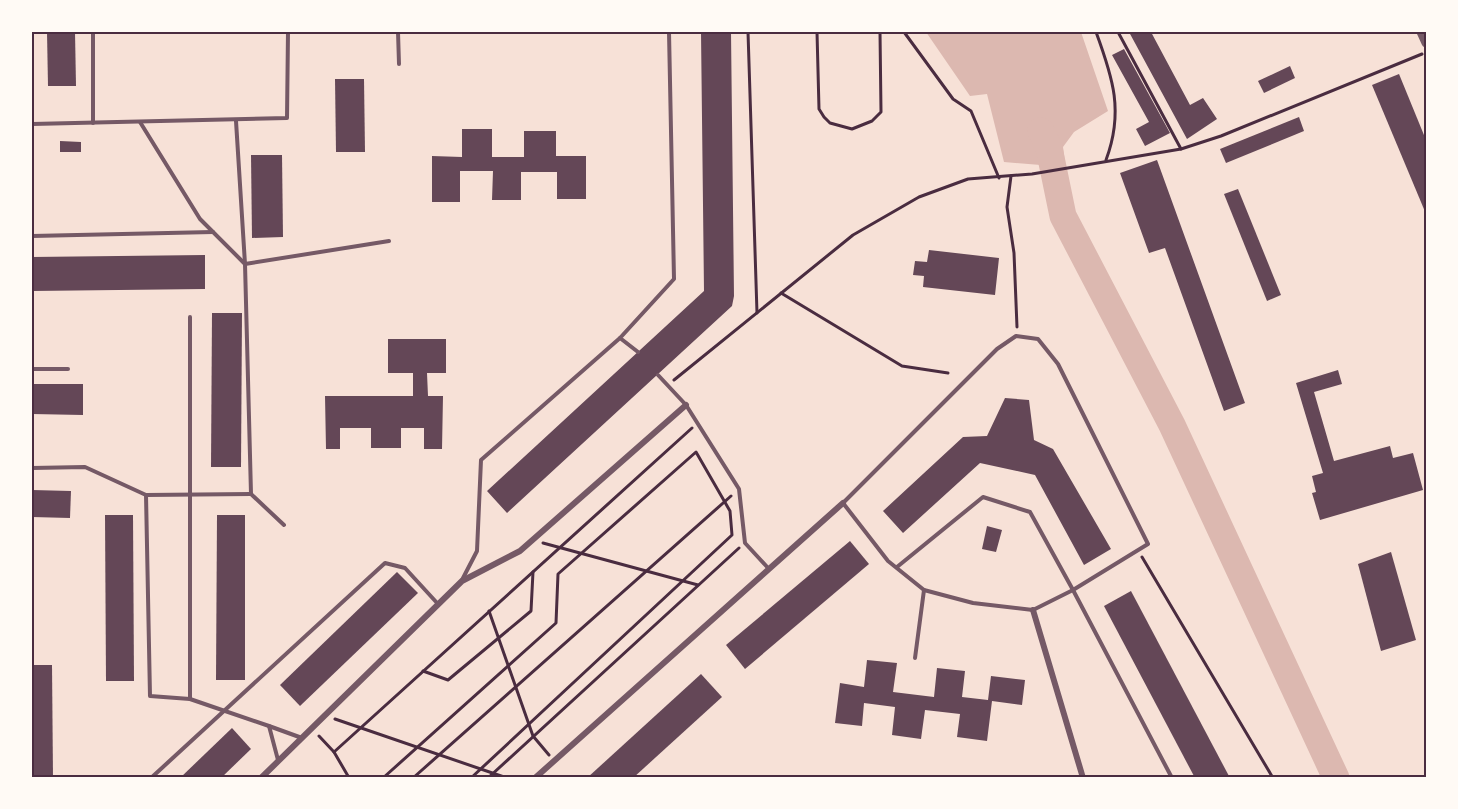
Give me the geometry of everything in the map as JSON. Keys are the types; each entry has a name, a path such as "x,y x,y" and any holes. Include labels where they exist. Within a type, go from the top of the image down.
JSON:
{"street":[{"path":"1421,32 1426,43"},
{"path":"261,777 462,581 520,551 686,405"},
{"path":"535,777 843,503"},
{"path":"1033,610 1083,777"}],"lane":[{"path":"93,32 93,123"},
{"path":"32,124 287,118 288,32"},
{"path":"398,32 399,64"},
{"path":"462,581 477,551 482,460 620,338 674,279 669,32"},
{"path":"236,121 245,264 251,494"},
{"path":"140,122 200,219 245,264"},
{"path":"32,236 213,232"},
{"path":"245,264 389,241"},
{"path":"190,317 188,494 190,699"},
{"path":"1016,336 1038,339 1058,364 1148,544 1072,590 1033,610 973,603 924,590 897,567 843,503 997,349 1016,336"},
{"path":"620,338 638,352"},
{"path":"32,369 68,369"},
{"path":"658,375 686,405 739,489 745,543 769,569"},
{"path":"32,468 85,467 146,495 251,494 284,525"},
{"path":"146,495 150,696 190,699 302,738"},
{"path":"897,567 983,497 1030,512 1172,777"},
{"path":"151,777 226,711 385,563 405,568 438,604"},
{"path":"915,658 924,590"},
{"path":"269,726 278,761"}],"path":[{"path":"748,32 757,313"},
{"path":"817,32 819,109 830,123 852,129 872,121 881,112 880,32"},
{"path":"904,32 947,92 971,111 999,178"},
{"path":"1096,32 1109,68 1117,108 1115,136 1106,160"},
{"path":"1118,32 1181,149"},
{"path":"668,385 853,235 919,198 968,179 999,178 1181,149 1221,136 1426,52"},
{"path":"1011,176 1007,207 1014,253 1016,336"},
{"path":"781,293 903,366 948,373"},
{"path":"334,752 698,423"},
{"path":"383,777 556,623 558,574 696,452 730,511 732,535 471,777"},
{"path":"413,777 739,489"},
{"path":"532,541 698,585"},
{"path":"488,777 745,543"},
{"path":"1138,550 1273,777"},
{"path":"423,671 448,680 531,611 533,572"},
{"path":"489,611 533,736 554,760"},
{"path":"325,715 507,777"},
{"path":"312,728 334,752 348,776 346,777"}],"shaded area":[{"path":"926,32 1081,32 1108,111 1074,132 1063,147 1065,163 1053,166 1004,162 987,94 970,96"}],"building":[{"path":"47,32 75,32 76,86 48,86"},
{"path":"701,32 731,32 734,296 732,306 507,513 487,491 704,291"},
{"path":"1129,32 1151,32 1190,105 1203,98 1217,119 1187,139"},
{"path":"1124,49 1170,133 1145,146 1136,129 1149,122 1112,55"},
{"path":"1290,66 1295,78 1264,93 1258,81"},
{"path":"1399,74 1426,140 1426,214 1372,85"},
{"path":"335,79 364,79 365,152 336,152"},
{"path":"1299,117 1304,131 1226,163 1220,149"},
{"path":"462,129 492,129 492,157 524,157 524,131 556,131 556,156 586,156 586,199 557,199 557,172 521,172 521,200 492,200 493,171 460,171 460,202 432,202 432,156 462,157"},
{"path":"60,141 81,142 81,152 60,152"},
{"path":"251,155 282,155 283,237 252,238"},
{"path":"1157,160 1245,403 1224,411 1165,248 1149,253 1120,173"},
{"path":"1238,189 1281,295 1267,301 1224,194"},
{"path":"929,250 999,258 995,295 923,287 924,276 913,275 915,261 927,262"},
{"path":"205,255 205,289 32,291 32,257"},
{"path":"212,313 242,313 241,467 211,467"},
{"path":"388,339 446,339 446,373 427,373 428,396 443,396 442,449 424,449 424,428 401,428 401,448 371,448 371,428 340,428 340,449 326,449 325,396 413,396 413,373 388,373"},
{"path":"1338,370 1342,384 1314,392 1334,461 1390,446 1393,458 1413,453 1423,490 1320,520 1312,493 1316,492 1312,476 1323,473 1296,383"},
{"path":"32,384 83,384 83,415 32,414"},
{"path":"1005,398 1029,400 1034,440 1053,449 1111,549 1084,565 1035,475 980,463 903,533 883,511 963,437 987,436"},
{"path":"32,490 71,491 70,518 32,517"},
{"path":"105,515 133,515 134,681 106,681"},
{"path":"217,515 245,515 245,680 216,680"},
{"path":"987,526 1002,530 996,552 982,549"},
{"path":"850,541 869,564 745,669 726,645"},
{"path":"1391,552 1416,640 1381,651 1358,564"},
{"path":"397,572 418,593 300,706 280,685"},
{"path":"1131,591 1230,778 1195,778 1104,606"},
{"path":"867,660 897,663 893,692 934,697 937,668 965,671 962,697 988,700 991,676 1025,680 1022,705 992,701 987,741 957,737 960,714 925,710 921,739 892,735 895,707 864,703 862,726 835,723 840,683 864,687"},
{"path":"32,665 52,665 53,778 32,778"},
{"path":"701,674 722,697 633,778 587,778"},
{"path":"232,728 251,749 221,778 180,778"}],"waterway":[{"path":"1041,131 1049,148 1063,216 1172,425 1336,778"}]}
